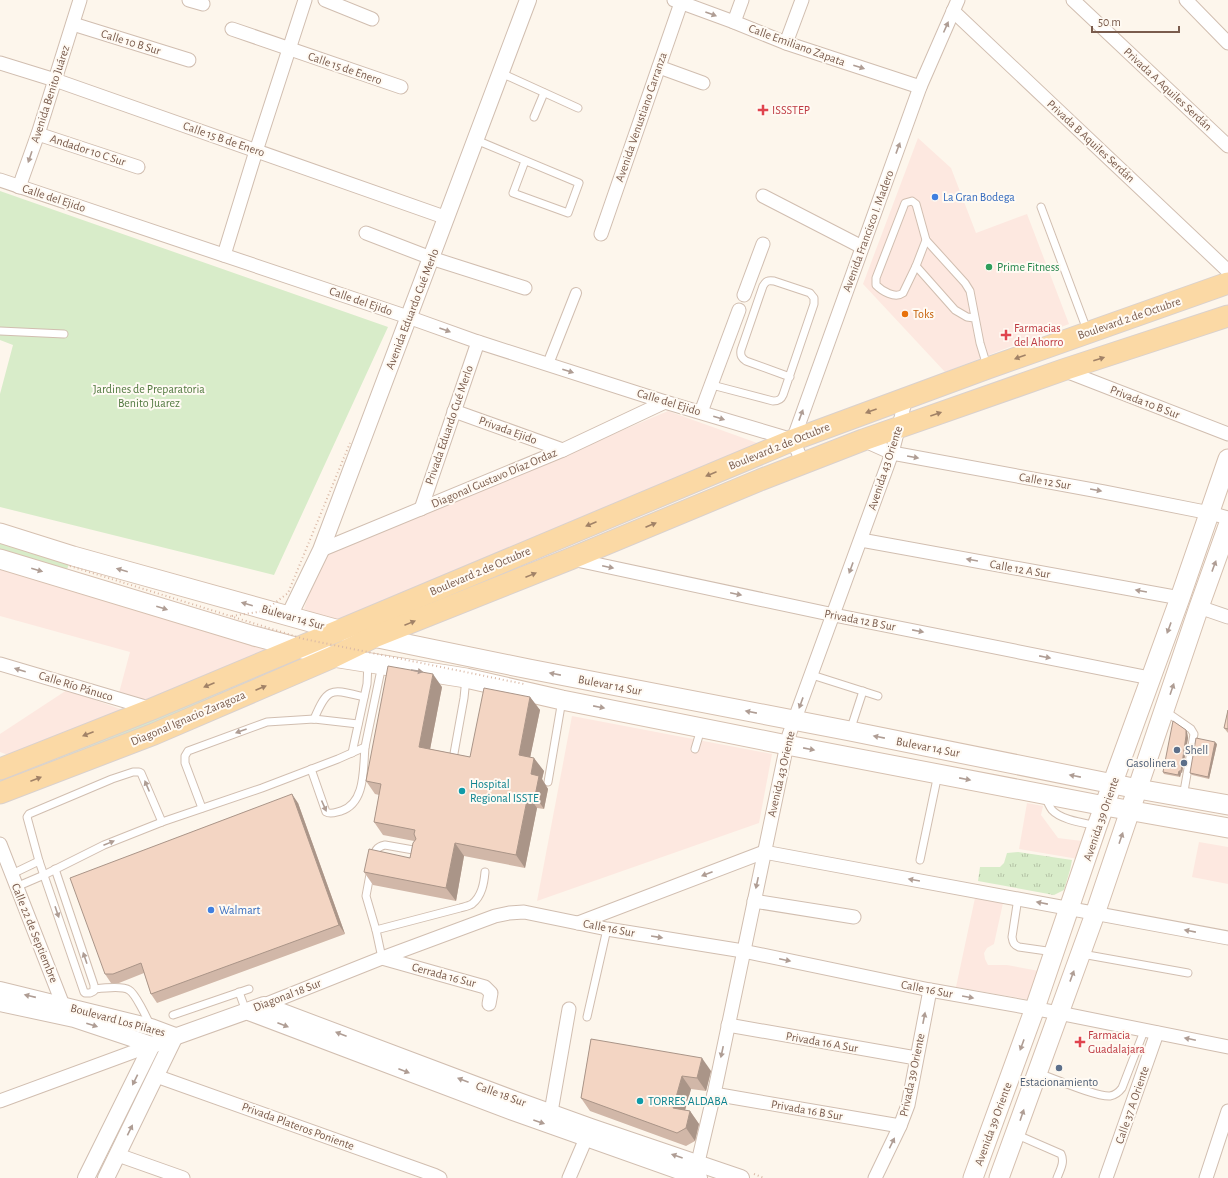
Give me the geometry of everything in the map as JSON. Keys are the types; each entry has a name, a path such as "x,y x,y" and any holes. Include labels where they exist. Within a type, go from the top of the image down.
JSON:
{"main road":[{"name":"Boulevard 2 de Octubre","path":"339,630 792,440 1087,332 1228,283"},
{"name":"Boulevard 2 de Octubre","path":"374,637 570,559 760,480 863,440 1063,370 1228,316"},
{"name":"Avenida 39 Oriente","path":"973,1178 1055,952 1104,806 1180,598 1228,459"},
{"name":"Avenida 39 Oriente","path":"999,1178 1036,1072 1095,914 1228,526"},
{"name":"Bulevar 14 Sur","path":"0,533 73,556 339,630 1138,789 1228,805"},
{"name":"Bulevar 14 Sur","path":"0,559 254,636 333,657 466,678 562,700 787,745 1104,806 1228,828"},
{"name":"Diagonal Ignacio Zaragoza","path":"6,763 152,709 339,630"},
{"name":"Diagonal Ignacio Zaragoza","path":"0,793 154,734 333,657 374,637"}],"street":[{"name":"Avenida Benito Juárez","path":"19,187 38,134 80,0"},
{"path":"189,0 203,4"},
{"path":"325,0 372,19"},
{"name":"Avenida Eduardo Cué Merlo","path":"289,616 321,550 528,0"},
{"path":"734,22 742,0"},
{"path":"786,43 802,0"},
{"name":"Privada A Aquiles Serdán","path":"1073,0 1228,146"},
{"path":"1186,0 1228,43"},
{"path":"224,255 289,48 301,1"},
{"name":"Calle Emiliano Zapata","path":"679,1 786,43 920,87"},
{"name":"Avenida Venustiano Carranza","path":"601,234 659,67 679,1"},
{"name":"Avenida Francisco I. Madero","path":"792,440 920,87 956,6"},
{"name":"Privada B Aquiles Serdán","path":"956,6 1228,271"},
{"name":"Calle 10 B Sur","path":"73,24 189,60"},
{"name":"Calle 15 de Enero","path":"232,29 401,88"},
{"name":"Calle 15 B de Enero","path":"0,63 55,80 447,218"},
{"path":"659,67 703,83"},
{"name":"Andador 10 C Sur","path":"38,134 138,167"},
{"name":"Calle del Ejido","path":"0,180 408,317 478,342 665,402 792,440"},
{"path":"762,196 862,247"},
{"path":"366,233 431,258 524,288"},
{"path":"744,295 763,244"},
{"path":"548,364 576,293"},
{"path":"701,412 739,310"},
{"name":"Privada Eduardo Cué Merlo","path":"420,509 478,342"},
{"name":"Privada 10 B Sur","path":"1063,370 1228,434"},
{"name":"Avenida 43 Oriente","path":"698,1170 787,745 892,453 906,398"},
{"name":"Diagonal Gustavo Díaz Ordaz","path":"321,550 563,450 665,402"},
{"name":"Privada Ejido","path":"454,410 563,450"},
{"path":"792,440 803,464"},
{"name":"Calle 12 Sur","path":"863,440 892,453 1104,492 1228,518"},
{"name":"Calle 12 A Sur","path":"861,540 1180,598"},
{"name":"Privada 12 B Sur","path":"570,559 834,615 1150,678"},
{"path":"1199,608 1228,617"},
{"name":"Calle Río Pánuco","path":"0,664 152,709"},
{"name":"Calle 22 de Septiembre","path":"0,844 63,1005 74,1019"},
{"path":"764,852 1228,938"},
{"name":"Calle 16 Sur","path":"578,923 764,852"},
{"path":"754,901 854,916"},
{"name":"Diagonal 18 Sur","path":"0,1102 175,1036 264,1005 382,958 495,916 524,912 578,923"},
{"name":"Calle 16 Sur","path":"578,923 743,951 930,990 1035,1008 1228,1047"},
{"name":"Cerrada 16 Sur","path":"382,958 486,987 491,993 489,1004"},
{"name":"Boulevard Los Pilares","path":"0,990 151,1027 175,1036 106,1178"},
{"name":"Privada 39 Oriente","path":"875,1178 900,1126 908,1105 930,990"},
{"name":"Boulevard Los Pilares","path":"0,1003 74,1019 152,1045 86,1178"},
{"name":"Calle 18 Sur","path":"264,1005 514,1106 551,1112 671,1173 698,1170"},
{"path":"0,1012 16,1006"},
{"path":"551,1112 569,1009"},
{"name":"Calle 18 Sur","path":"246,1011 698,1170 741,1178"},
{"name":"Privada 16 A Sur","path":"728,1025 916,1058"},
{"name":"Calle 37 A Oriente","path":"1106,1178 1151,1032"},
{"name":"Privada Plateros Poniente","path":"156,1076 440,1178"},
{"name":"Privada 16 B Sur","path":"714,1094 900,1126"},
{"path":"1206,1178 1228,1111"},
{"path":"569,1178 588,1132"},
{"path":"118,1155 183,1178"}],"lane":[{"path":"501,73 578,108"},
{"path":"534,117 544,93"},
{"path":"476,140 579,183 568,213 513,193 525,161"},
{"path":"926,240 903,293 894,296 876,286 876,278 905,203 912,201 916,204 926,240 965,283 970,291 974,318 988,368"},
{"path":"1041,207 1087,332"},
{"path":"916,266 955,310 967,317 974,318"},
{"path":"712,385 777,401 781,399 790,377 814,304 814,298 810,294 774,280 769,280 765,282 763,286 740,355 742,359 746,361 790,377"},
{"path":"0,331 64,334"},
{"path":"352,753 367,684 375,664"},
{"path":"310,769 326,812 332,814 348,809 360,793 375,664"},
{"path":"812,675 878,696"},
{"path":"453,759 466,678"},
{"path":"314,719 322,700 331,692 343,692 364,697"},
{"path":"850,731 863,692"},
{"path":"548,782 562,700"},
{"path":"1164,711 1191,729 1194,734 1183,797"},
{"path":"202,808 185,763 185,756 188,751 267,722 326,719 358,724"},
{"path":"695,749 702,727"},
{"path":"16,887 44,875 104,845 162,822 262,788 365,747"},
{"path":"95,988 93,992 84,992 39,861 27,817 29,814 112,779 133,772 139,772 162,822"},
{"path":"920,860 938,774"},
{"path":"1044,794 1049,806 1060,816 1097,826"},
{"path":"382,958 366,896 375,851 380,846 389,845 420,851"},
{"path":"12,874 39,861"},
{"path":"54,869 95,988"},
{"path":"376,930 472,904 480,894 484,882 485,872"},
{"path":"1018,898 1012,942 1019,947 1055,952"},
{"path":"587,1017 607,929"},
{"path":"1080,953 1188,974"},
{"path":"95,988 129,990 133,994 151,1027"},
{"path":"173,1015 249,989"},
{"path":"239,992 246,1011"},
{"path":"1036,1072 1098,1094 1112,1096 1118,1093 1122,1088 1151,1032"},
{"path":"1015,1134 1061,1154 1063,1162 1057,1178"}],"path":[{"path":"231,616 264,611 288,593 350,442"},
{"path":"70,566 304,639 524,684"}],"shaded area":[{"path":"918,138 951,168 976,233 1027,214 1069,324 945,372 863,284"},
{"path":"668,411 760,444 341,624 304,609 320,558"},
{"path":"0,568 276,653 145,700 119,693 130,652 0,616"},
{"path":"67,690 123,710 11,756 0,752 0,734"},
{"path":"572,716 772,754 759,823 537,901"},
{"path":"1027,803 1043,806 1041,815 1058,838 1082,841 1078,859 1019,849"},
{"path":"1199,842 1228,847 1228,884 1192,877"},
{"path":"975,898 1003,903 994,944 987,948 984,953 985,959 988,965 1007,965 1039,971 1031,1000 956,987"}],"green space":[{"name":"Jardines de Preparatoria Benito Juarez","path":"0,191 388,327 274,575 0,507 0,394 13,345 0,340"},
{"path":"0,537 71,557 65,576 0,556"},
{"path":"297,654 305,663 0,790 0,771"},
{"path":"1018,852 1072,860 1064,890 1054,895 978,881 980,867 1000,867 1004,863 1007,853"}],"building":[{"name":"Hospital Regional ISSTE","path":"388,666 433,674 419,747 470,757 484,688 530,697 519,755 534,758 531,774 539,776 535,796 528,795 516,855 455,843 446,888 364,872 369,849 410,858 413,843 416,839 414,834 415,830 374,822 381,784 366,781"},
{"path":"1228,710 1228,729 1224,728"},
{"name":"Shell","path":"1173,721 1186,730 1181,771 1179,771 1178,775 1163,772"},
{"name":"Shell","path":"1196,738 1215,742 1208,777 1190,773"},
{"name":"Walmart","path":"292,794 339,925 151,994 141,963 113,974 105,974 70,878"},
{"name":"TORRES ALDABA","path":"591,1039 702,1058 697,1078 682,1076 673,1108 690,1111 686,1128 677,1133 581,1098"}],"place":[{"name":"ISSSTEP","path":"763,110"},
{"name":"La Gran Bodega","path":"935,197"},
{"name":"Prime Fitness","path":"989,267"},
{"name":"Toks","path":"905,314"},
{"name":"Farmacias del Ahorro","path":"1006,335"},
{"name":"Shell","path":"1177,750"},
{"name":"Gasolinera","path":"1184,763"},
{"name":"Hospital Regional ISSTE","path":"462,791"},
{"name":"Walmart","path":"211,910"},
{"name":"Farmacia Guadalajara","path":"1080,1042"},
{"name":"Estacionamiento","path":"1059,1068"},
{"name":"TORRES ALDABA","path":"640,1101"}]}
